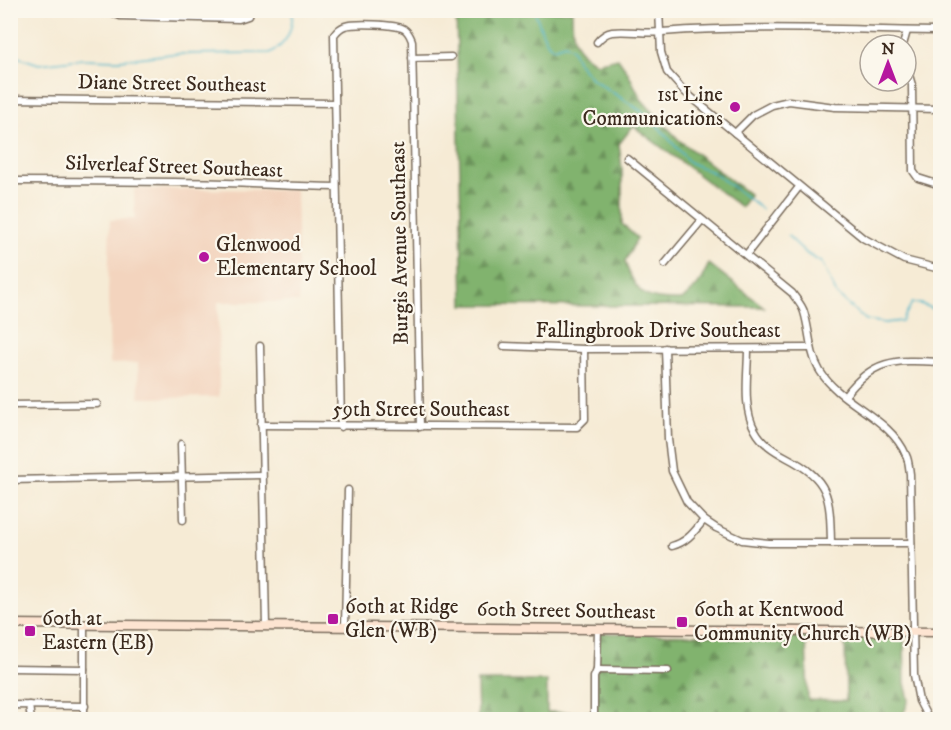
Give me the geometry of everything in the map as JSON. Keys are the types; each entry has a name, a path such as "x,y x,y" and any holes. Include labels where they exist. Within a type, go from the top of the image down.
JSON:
{"main road":[{"name":"60th Street Southeast","path":"10,624 940,632"}],"street":[{"path":"100,10 120,16 172,14 239,19 250,13"},
{"path":"659,10 661,52 667,72 685,92 863,238 904,260 940,269"},
{"name":"Burgis Avenue Southeast","path":"334,103 333,48 337,30 346,26 392,26 408,32 412,41 420,427"},
{"path":"597,42 603,35 610,32 659,33 769,28 940,31"},
{"path":"412,58 451,57"},
{"path":"912,93 913,171 918,178 940,185"},
{"name":"Diane Street Southeast","path":"10,99 334,103"},
{"path":"735,133 753,115 772,105 789,100 835,107 940,109"},
{"path":"334,103 341,426"},
{"path":"627,158 792,293 804,309 811,348 820,370 832,385 887,430 897,440 907,456 910,474 916,687 919,701 929,720"},
{"name":"Silverleaf Street Southeast","path":"10,180 249,183 290,187 336,187"},
{"path":"746,255 800,188"},
{"path":"665,264 702,220"},
{"path":"260,346 266,626"},
{"name":"Fallingbrook Drive Southeast","path":"504,346 584,349 811,348"},
{"path":"665,348 668,439 672,471 687,502 704,520 742,540 769,543 911,543"},
{"name":"59th Street Southeast","path":"261,425 572,428 585,419 584,349"},
{"path":"748,349 748,413 754,429 761,440 773,450 808,470 822,484 828,498 831,543"},
{"path":"845,396 868,372 885,363 911,360 937,362"},
{"path":"10,405 97,404"},
{"path":"181,444 183,520"},
{"path":"10,480 262,475"},
{"path":"345,627 348,490"},
{"path":"672,546 686,540 704,520"},
{"path":"84,624 84,720"},
{"path":"594,720 594,677 597,670 598,629"},
{"path":"10,668 84,669"},
{"path":"597,670 668,671"},
{"path":"10,705 85,706"},
{"path":"28,705 31,720"}],"shaded area":[{"name":"Glenwood Elementary School","path":"134,189 296,190 299,302 218,302 219,397 139,398 138,363 110,364 108,294 110,220 135,219"}],"green space":[{"path":"456,11 572,11 573,35 582,52 596,63 618,58 641,99 679,140 750,195 741,207 633,126 619,144 622,169 622,224 637,238 625,262 634,283 644,294 651,297 682,300 698,285 709,264 764,307 463,305"},
{"path":"596,633 806,637 808,700 846,701 845,636 904,639 905,683 909,700 901,720 478,720 477,681 547,681 547,712 596,712"}],"waterway":[{"path":"10,57 18,57 39,64 83,59 119,60 171,54 270,53 288,36 293,10"},
{"path":"534,10 544,37 553,48 565,44 572,49 579,64 592,79 650,117 689,162 714,173 762,209"},
{"path":"788,236 807,254 822,263 837,295 866,320 885,323 902,321 912,303 921,304 940,312"}],"place":[{"name":"1st Line Communications","path":"735,107"},
{"name":"Glenwood Elementary School","path":"204,257"},
{"name":"60th at Ridge Glen (WB)","path":"333,619"},
{"name":"60th at Kentwood Community Church (WB)","path":"682,622"},
{"name":"60th at Eastern (EB)","path":"30,631"}]}
